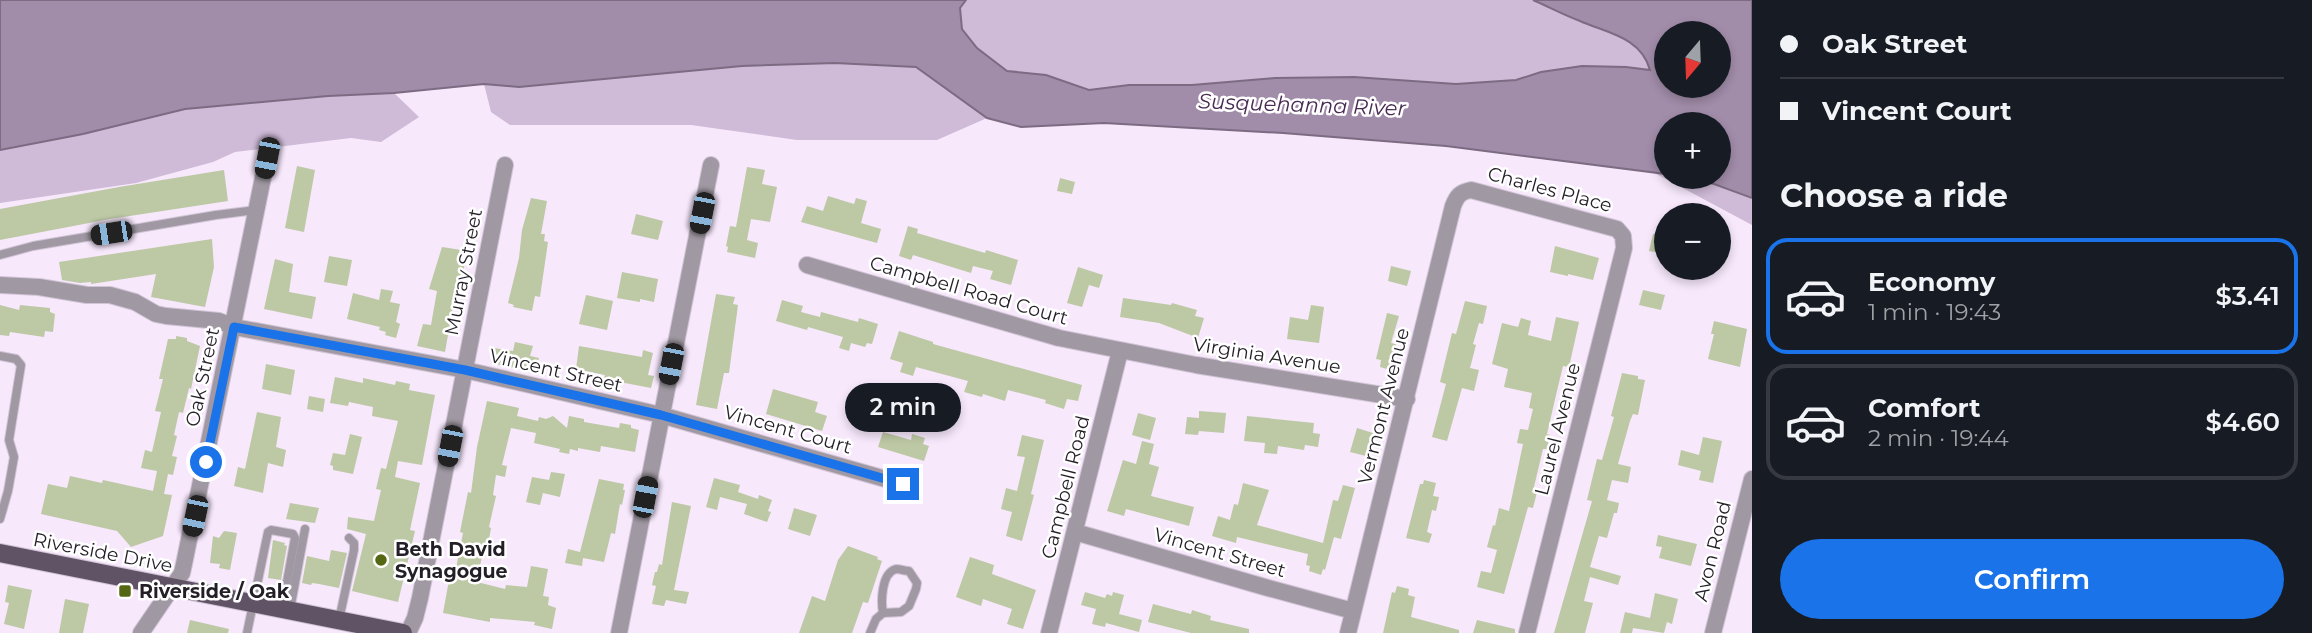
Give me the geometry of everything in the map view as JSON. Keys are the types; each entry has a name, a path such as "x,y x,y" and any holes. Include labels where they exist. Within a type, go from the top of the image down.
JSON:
{"main road":[{"name":"Riverside Drive","path":"0,553 405,633"}],"street":[{"name":"Oak Street","path":"141,633 181,573 190,543 267,158"},
{"path":"619,633 711,164"},
{"name":"Murray Street","path":"405,633 415,618 420,598 505,165"},
{"name":"Charles Place","path":"1462,191 1471,190 1617,229 1623,236"},
{"name":"Vermont Avenue","path":"1348,633 1453,206 1462,191"},
{"name":"Laurel Avenue","path":"1527,633 1624,248 1623,236"},
{"name":"Campbell Road Court","path":"807,265 1059,338 1120,351"},
{"name":"Vincent Street","path":"0,285 110,295 135,302 156,314 219,321 234,327 465,370 661,415"},
{"name":"Virginia Avenue","path":"1120,351 1407,399"},
{"name":"Campbell Road","path":"1049,633 1120,351"},
{"name":"Vincent Court","path":"661,415 903,484"},
{"name":"Avon Road","path":"1713,633 1752,479"},
{"name":"Vincent Street","path":"1075,532 1353,611"}],"lane":[{"path":"0,255 46,244 256,210"},
{"path":"0,519 14,457 4,438 21,365 16,359 1,359"},
{"path":"286,610 305,529"},
{"path":"247,633 268,532 271,530 293,534 296,538 286,610"},
{"path":"340,620 354,550 354,543 349,538"},
{"path":"870,633 876,619 883,613 901,612 909,606 917,583 909,571 893,570 888,576 882,594 883,613"}],"shaded area":[{"path":"967,0 1533,0 1622,37 1638,49 1651,70 1582,66 1541,72 1516,80 1456,84 1354,77 1275,78 1192,85 1129,85 1089,90 1046,75 1007,71 977,48 962,28 960,8"},
{"path":"835,63 916,67 987,118 937,140 797,140 691,125 510,125 491,112 484,84 519,87 742,66"},
{"path":"394,93 419,117 381,142 351,138 235,152 213,162 136,183 0,203 0,150 83,134 185,109"},
{"path":"1685,189 1725,189 1752,198 1752,225 1731,214 1731,203 1711,203"}],"water":[{"name":"Susquehanna River","path":"0,0 966,0 960,8 962,29 977,48 1007,71 1046,75 1089,90 1129,85 1192,85 1275,78 1354,77 1456,84 1516,80 1541,72 1582,66 1650,70 1646,59 1631,43 1533,0 1752,0 1752,198 1728,189 1731,189 1731,112 1654,112 1654,172 1446,146 1283,133 1104,123 1021,127 987,118 916,67 835,63 742,66 519,87 484,84 185,109 83,134 0,150"}],"building":[{"path":"297,166 315,170 304,232 285,228"},
{"path":"747,167 765,170 762,184 777,187 770,222 751,219 747,240 758,243 755,258 727,252 726,246 730,226 736,227"},
{"path":"224,170 228,201 110,219 0,240 0,209"},
{"path":"1060,178 1075,182 1072,194 1057,191"},
{"path":"828,196 854,204 856,198 867,201 861,223 881,229 877,243 801,222 807,206 823,211"},
{"path":"531,198 547,201 541,234 545,234 544,241 548,242 540,297 535,296 532,311 513,307 514,305 508,303"},
{"path":"636,214 663,221 658,240 631,234"},
{"path":"908,226 918,229 917,233 1018,260 1011,285 990,279 993,271 973,266 971,273 913,255 911,260 899,256"},
{"path":"1653,234 1654,234 1654,252 1649,251"},
{"path":"212,239 214,267 205,307 151,297 156,274 91,284 62,280 59,262"},
{"path":"1555,246 1599,258 1593,280 1550,272"},
{"path":"442,247 468,251 455,295 445,352 417,346 423,324 431,325 437,291 429,289"},
{"path":"329,256 352,260 347,286 324,282"},
{"path":"275,259 293,264 289,292 316,297 312,319 264,309"},
{"path":"1391,266 1411,271 1407,286 1388,281"},
{"path":"1078,267 1103,275 1099,288 1089,285 1082,307 1067,303"},
{"path":"622,272 658,279 654,302 617,298"},
{"path":"381,289 393,291 390,302 400,304 396,322 400,324 396,338 385,335 386,332 379,330 380,327 347,319 353,293 379,300"},
{"path":"1643,290 1665,295 1661,310 1639,305"},
{"path":"716,294 735,297 733,304 738,305 729,373 724,373 717,409 696,405"},
{"path":"586,295 613,301 607,330 579,324"},
{"path":"1123,298 1172,303 1197,310 1195,316 1204,318 1198,338 1159,323 1120,317"},
{"path":"782,300 803,306 801,312 820,317 821,312 858,322 859,318 878,324 872,344 867,343 865,347 851,343 849,351 839,348 843,337 776,321"},
{"path":"1465,301 1487,306 1483,324 1479,323 1473,344 1476,345 1470,368 1479,370 1474,391 1462,388 1447,441 1432,437 1446,384 1440,382 1452,333 1456,334"},
{"path":"0,305 19,310 20,305 50,308 50,312 55,314 53,332 45,331 44,337 10,332 9,336 0,335"},
{"path":"1311,305 1324,307 1319,343 1287,339 1290,317 1308,320"},
{"path":"1387,313 1399,316 1391,343 1396,344 1390,370 1380,367 1381,360 1376,359"},
{"path":"1556,317 1579,322 1569,367 1563,366 1547,434 1550,435 1547,449 1543,449 1533,491 1537,492 1533,508 1528,507 1504,594 1477,587 1481,571 1491,573 1497,550 1487,547 1499,508 1509,511 1523,444 1517,443 1520,429 1528,430 1533,409 1529,408 1532,393 1504,387 1508,369 1492,364 1502,323 1518,327 1521,318 1531,321 1528,335 1551,341"},
{"path":"1714,321 1747,329 1740,367 1708,359"},
{"path":"899,331 933,344 1082,385 1078,401 1067,399 1064,409 1045,403 1046,400 1008,390 1005,401 983,394 982,397 964,392 968,381 916,367 913,376 900,372 903,363 890,359"},
{"path":"176,336 187,338 187,341 200,346 191,389 189,388 183,413 179,412 174,435 177,436 172,456 177,457 173,475 168,474 164,494 172,495 163,536 131,547 117,531 41,514 48,484 67,488 70,476 153,491 157,471 141,468 145,450 152,452 161,412 155,411 163,379 159,379 168,339 176,339"},
{"path":"515,342 533,346 530,356 539,358 535,372 491,363 494,348 513,351"},
{"path":"579,346 642,357 643,350 653,353 648,375 654,376 651,388 604,379 605,375 576,369"},
{"path":"266,364 295,370 291,395 262,389"},
{"path":"1622,373 1645,380 1638,415 1633,414 1630,421 1618,464 1631,467 1628,483 1612,480 1607,500 1619,503 1617,513 1614,513 1607,538 1599,536 1590,567 1621,576 1618,585 1590,577 1584,601 1593,603 1585,633 1554,633 1592,501 1587,500 1597,459 1602,460 1614,417 1611,416"},
{"path":"335,377 363,383 363,378 395,385 396,381 410,384 409,390 435,395 422,465 398,461 395,477 420,483 410,530 415,531 398,602 352,591 366,534 347,529 348,517 374,521 381,490 376,489 381,468 386,469 398,421 372,416 373,407 349,402 348,406 330,403"},
{"path":"773,389 818,402 815,412 827,416 822,431 766,414"},
{"path":"309,396 325,399 323,412 307,409"},
{"path":"487,401 519,408 517,416 538,421 539,417 546,419 553,416 567,428 569,416 584,419 584,422 619,428 620,423 631,425 631,428 639,430 635,452 601,446 600,452 578,448 578,451 570,449 569,454 534,443 536,433 511,428 502,465 507,466 505,477 496,475 491,528 486,556 482,556 477,582 505,589 506,585 527,587 531,566 548,569 543,596 549,597 548,605 556,608 552,629 534,625 535,622 490,618 490,622 443,613 449,580 446,580 449,567 456,568 463,533 460,532 468,492 471,493"},
{"path":"1199,411 1226,413 1224,433 1199,431 1198,435 1185,434 1187,417 1199,418"},
{"path":"257,412 281,417 276,447 286,450 283,467 268,463 263,493 234,486 238,467 245,469"},
{"path":"1138,413 1156,418 1150,440 1132,435"},
{"path":"1247,416 1314,423 1313,433 1320,434 1318,447 1305,445 1304,450 1278,446 1277,454 1264,453 1265,443 1244,441"},
{"path":"1357,428 1373,433 1366,456 1350,452"},
{"path":"883,432 911,440 912,434 925,438 923,444 929,446 924,461 878,447"},
{"path":"350,434 362,437 353,474 333,470 330,465 333,453 345,455"},
{"path":"1022,435 1044,440 1022,541 1006,536 1012,512 1001,509 1006,488 1017,491 1025,457 1017,456"},
{"path":"1703,437 1722,441 1713,483 1699,480 1701,471 1678,465 1681,450 1699,455"},
{"path":"1142,441 1154,444 1149,464 1159,467 1151,496 1194,507 1189,526 1126,509 1124,516 1107,511 1123,460 1136,464"},
{"path":"551,472 565,474 560,497 543,493 540,505 526,502 532,477 549,480"},
{"path":"714,478 740,485 738,492 758,499 759,495 772,500 767,522 744,514 747,504 720,497 717,510 706,507"},
{"path":"599,479 624,484 625,490 615,534 611,533 604,562 583,558 582,566 565,563 568,549 580,552"},
{"path":"1424,480 1436,483 1433,496 1439,497 1436,511 1432,510 1427,532 1432,534 1429,543 1406,538 1420,484 1423,484"},
{"path":"1243,483 1269,490 1257,525 1323,543 1333,500 1338,501 1343,485 1355,488 1341,539 1334,537 1325,570 1323,569 1321,575 1309,571 1310,566 1306,565 1308,554 1237,537 1236,543 1212,536 1218,516 1230,520 1234,504 1238,505"},
{"path":"672,502 691,506 674,590 689,592 686,604 666,600 664,606 652,604 656,586 652,585 659,564 662,565"},
{"path":"290,503 319,508 315,523 286,519"},
{"path":"794,508 817,515 810,536 788,529"},
{"path":"224,531 237,533 230,570 219,568 220,564 210,563 213,536 219,538"},
{"path":"1658,535 1697,544 1691,566 1659,558 1662,547 1656,546"},
{"path":"273,540 287,546 281,580 268,578"},
{"path":"848,546 882,561 868,603 863,602 852,633 799,633 812,596 825,601 838,560"},
{"path":"331,550 347,553 339,588 302,583 307,556 329,561"},
{"path":"970,557 994,565 992,574 1036,590 1023,629 1007,624 1012,609 983,599 981,606 956,597"},
{"path":"8,585 32,590 24,629 4,624 9,603 5,602"},
{"path":"1397,586 1409,589 1408,595 1415,597 1411,617 1459,630 1459,633 1383,633 1392,592 1395,593"},
{"path":"1085,592 1105,598 1107,594 1112,596 1113,592 1124,595 1119,614 1142,620 1139,632 1106,623 1105,627 1092,624 1096,609 1081,605"},
{"path":"1655,593 1678,599 1672,624 1667,622 1664,633 1633,628 1632,633 1620,633 1625,612 1650,618"},
{"path":"65,599 89,604 83,633 59,633"},
{"path":"1153,604 1191,614 1192,610 1211,616 1210,620 1249,629 1249,633 1191,633 1148,622"},
{"path":"190,620 229,629 228,633 187,633"},
{"path":"1477,620 1515,629 1515,633 1473,633"}],"place":[{"name":"Beth David Synagogue","path":"381,560"},
{"name":"Riverside / Oak","path":"125,591"}],"route":[{"path":"206,462 234,327 465,370 661,415 903,484"}]}
